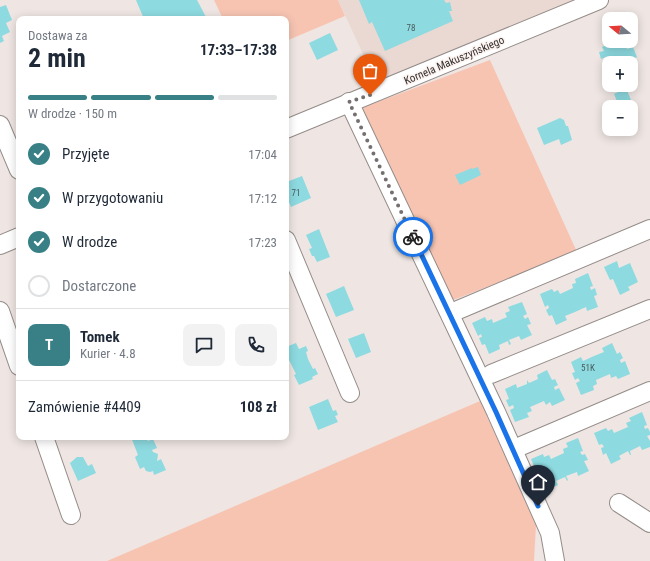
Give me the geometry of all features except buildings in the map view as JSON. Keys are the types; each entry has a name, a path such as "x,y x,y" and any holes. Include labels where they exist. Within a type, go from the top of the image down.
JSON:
{"street":[{"name":"Kornela Makuszyńskiego","path":"289,128 599,0"},
{"path":"349,102 496,412 550,533 555,561"},
{"path":"0,125 16,163"},
{"path":"458,310 650,229"},
{"path":"0,245 16,238"},
{"path":"289,247 350,393"},
{"path":"491,374 650,309"},
{"path":"0,311 16,357"},
{"path":"522,446 650,391"},
{"path":"45,440 71,516"},
{"path":"619,503 650,523"}],"shaded area":[{"path":"214,0 338,0 345,16 289,40 289,16 222,16"},
{"path":"338,0 599,0 380,91"},
{"path":"490,60 577,252 448,302 356,110"},
{"path":"480,401 536,525 534,561 107,561"}],"way so far":[{"path":"370,95 349,102 413,237"}],"route":[{"path":"413,237 496,412 538,506"}]}
